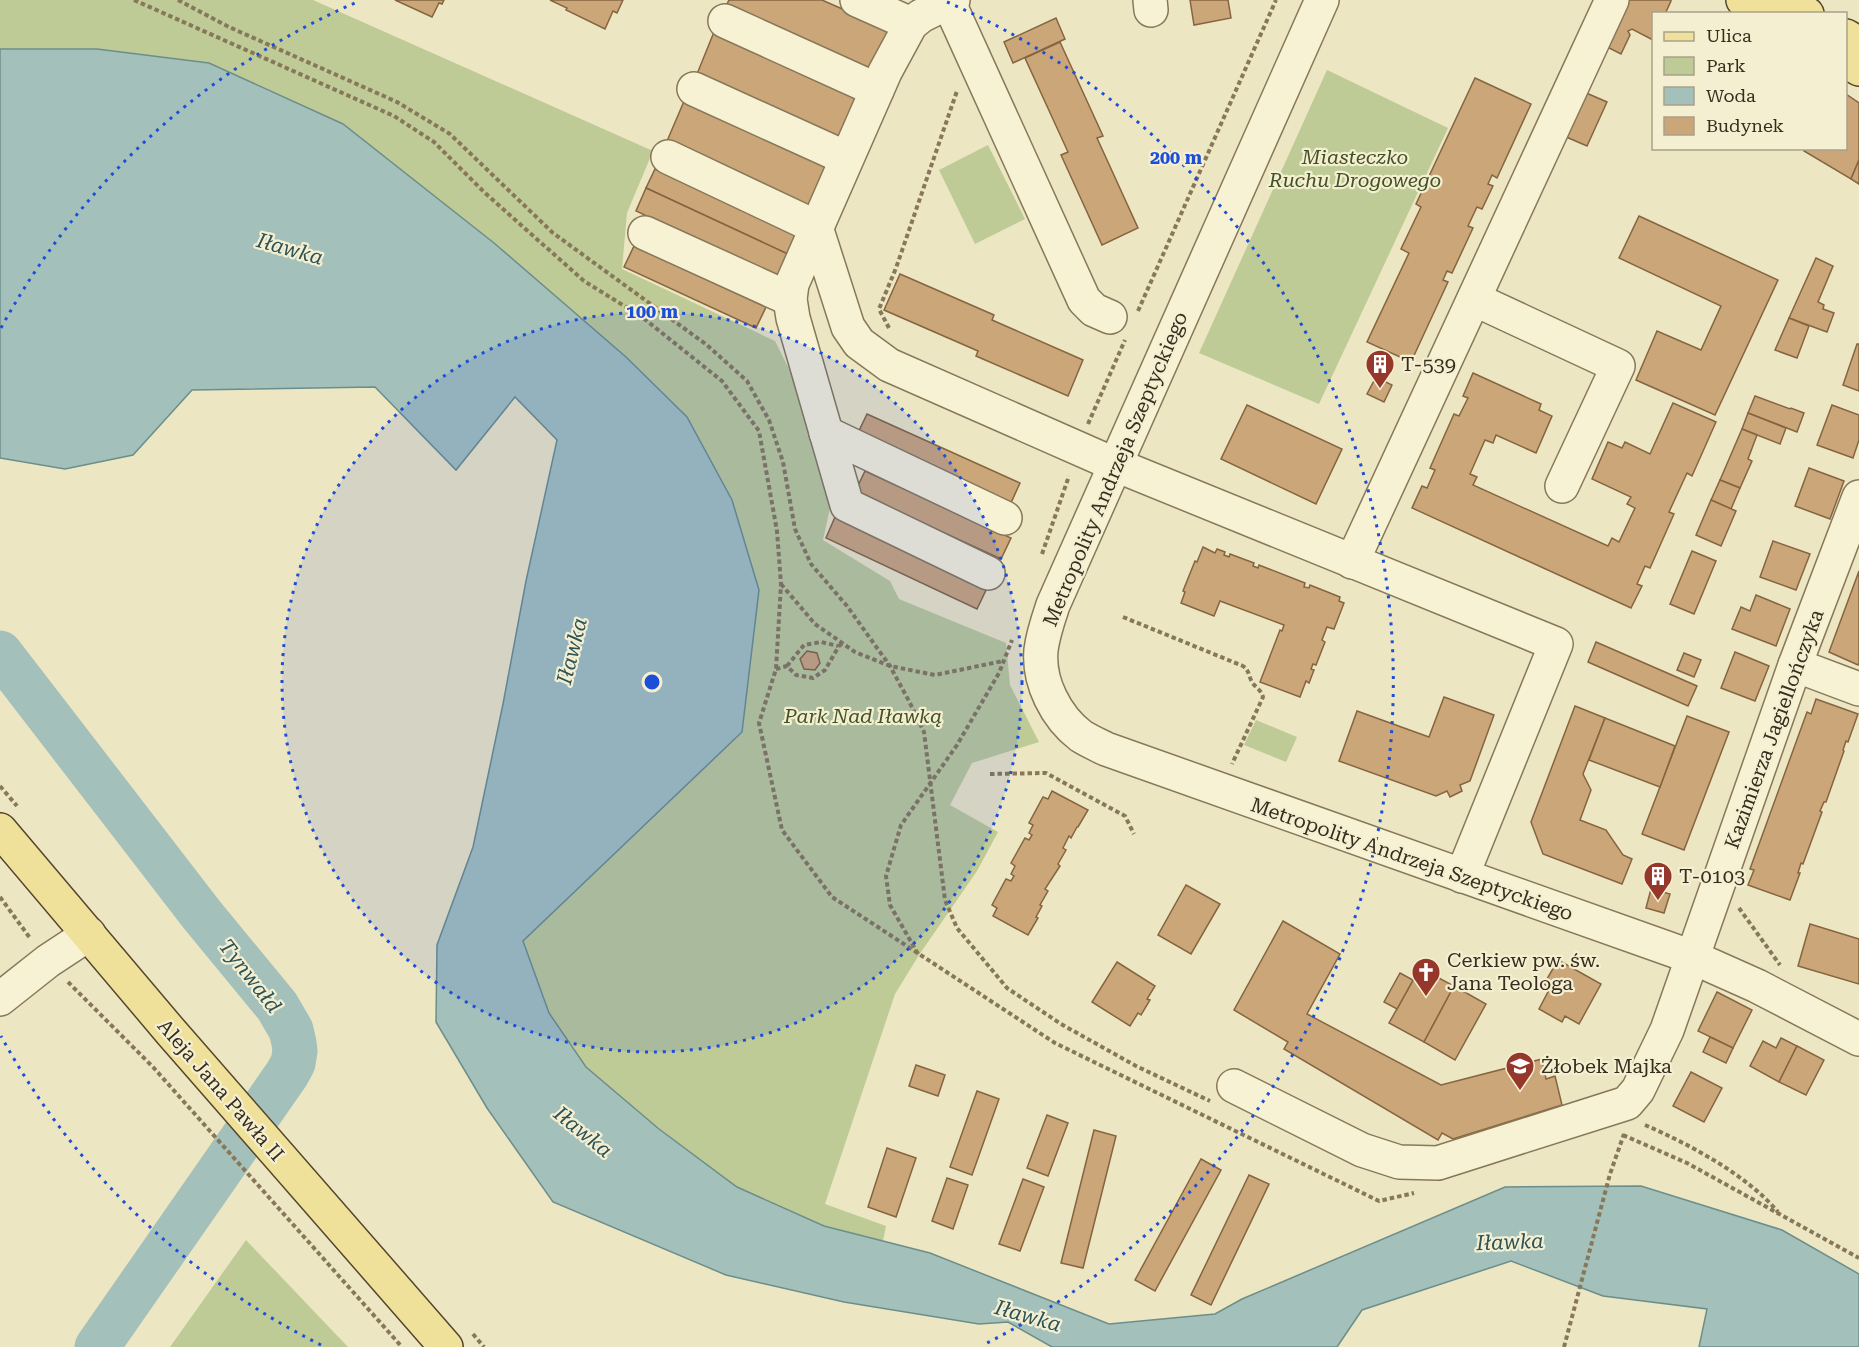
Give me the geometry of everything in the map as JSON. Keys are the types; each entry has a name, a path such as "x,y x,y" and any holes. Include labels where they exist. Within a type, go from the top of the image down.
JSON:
{"main road":[{"name":"Aleja Jana Pawła II","path":"0,830 171,1032 446,1347"}],"street":[{"path":"857,0 911,24"},
{"name":"Metropolity Andrzeja Szeptyckiego","path":"1322,0 1053,605 1044,630 1041,652 1043,677 1050,699 1063,718 1081,736 1106,749 1692,957 1757,986 1859,1039"},
{"path":"1352,562 1612,0"},
{"path":"988,573 847,505 793,318 790,299 792,284 877,90 902,39 911,24 921,16 951,2 1084,300 1094,310 1124,324"},
{"path":"725,21 877,90"},
{"path":"694,89 846,158"},
{"path":"668,157 816,227 848,327 859,343 892,366 1116,465 1556,644 1462,876"},
{"path":"645,233 790,299"},
{"path":"1474,299 1618,366 1562,486"},
{"path":"826,433 1005,518"},
{"name":"Kazimierza Jagiellończyka","path":"1223,1094 1362,1150 1399,1162 1438,1163 1628,1103 1638,1090 1666,1030 1796,665 1859,497"},
{"path":"1796,665 1859,688"},
{"path":"0,999 48,961 89,934"}],"path":[{"path":"178,0 229,27 397,102 450,134 553,234 707,345 747,381 769,420 783,462 795,529 811,564 847,606 890,666 924,732 945,900 957,928 1007,988 1061,1024 1136,1066 1223,1094"},
{"path":"1041,555 1124,324 1276,0"},
{"path":"138,1 394,116 434,142 485,193 584,281 642,317 722,381 759,431 777,531 781,584 776,669 759,723 782,830 831,897 1055,1042 1379,1201 1418,1192"},
{"path":"892,366 902,341 887,325 879,309 896,268 959,84"},
{"path":"781,584 815,624 855,652 890,666 935,675 1004,661"},
{"path":"1123,617 1243,666 1249,671 1251,682 1262,691 1263,697 1221,791"},
{"path":"919,955 890,905 886,876 901,825 957,746 999,673 1016,630"},
{"path":"776,669 787,666 804,645 821,642 838,646"},
{"path":"787,666 796,675 813,678 825,670 838,646 843,643"},
{"path":"990,774 1046,773 1125,816 1134,834"},
{"path":"0,897 48,961 153,1067 402,1347"},
{"path":"1732,911 1735,902 1787,974"},
{"path":"1643,1124 1715,1161 1768,1200 1780,1215"},
{"path":"1612,1138 1624,1134 1687,1163 1859,1258"},
{"path":"1563,1347 1610,1174"}],"green space":[{"name":"Park Nad Iławką","path":"0,0 313,0 653,151 627,213 622,269 775,341 797,385 832,499 823,540 890,581 899,599 1006,643 1010,685 1039,742 972,763 950,805 998,832 977,871 895,994 825,1204 886,1226 883,1241 824,1226 737,1187 659,1129 586,1067 549,1013 523,940 742,732 687,417 626,357 550,292 343,124 209,63 97,49 0,49"},
{"name":"Miasteczko Ruchu Drogowego","path":"1327,70 1448,128 1319,404 1199,353"},
{"path":"988,145 1025,219 975,244 939,170"},
{"path":"1256,720 1297,737 1286,762 1244,745"},
{"path":"246,1240 348,1347 170,1347"}],"water":[{"name":"Iławka","path":"0,49 97,49 209,63 343,124 494,243 626,357 687,417 732,500 759,590 742,732 523,941 549,1013 586,1067 659,1129 737,1187 824,1226 930,1253 1109,1324 1215,1314 1242,1299 1505,1187 1641,1186 1782,1230 1859,1274 1859,1347 1699,1347 1707,1309 1603,1296 1511,1261 1362,1310 1337,1347 1052,1347 1008,1322 979,1324 844,1302 726,1275 553,1202 487,1108 436,1022 437,945 473,847 526,581 557,440 515,397 456,470 375,387 192,390 133,455 65,469 0,458"}],"building":[{"path":"395,0 444,0 442,4 439,3 432,17"},
{"path":"550,0 623,0 617,13 613,11 605,29"},
{"path":"729,0 822,0 890,30 872,71 726,6"},
{"path":"1190,0 1228,0 1231,18 1194,25"},
{"path":"1626,0 1671,0 1666,12 1652,12 1652,39 1632,29 1628,31 1630,35 1621,54 1605,46"},
{"path":"1056,18 1065,39 1013,63 1004,42"},
{"path":"714,32 860,98 842,139 697,74"},
{"path":"1060,42 1103,136 1097,138 1138,228 1102,245 1061,155 1068,152 1025,58"},
{"path":"1475,78 1531,104 1497,178 1492,175 1488,184 1493,186 1482,209 1477,207 1468,226 1473,228 1452,273 1447,271 1443,280 1448,282 1411,362 1367,342 1409,253 1401,249 1421,207 1416,204"},
{"path":"1584,92 1607,102 1587,146 1564,136"},
{"path":"1847,95 1859,103 1859,160 1851,179 1804,151 1847,150"},
{"path":"685,99 830,166 812,207 667,141"},
{"path":"1859,160 1859,184 1851,179"},
{"path":"655,169 799,235 790,255 646,188"},
{"path":"646,188 790,255 780,276 636,211"},
{"path":"1639,216 1778,280 1715,415 1636,380 1657,331 1701,350 1721,306 1619,258"},
{"path":"634,246 766,307 756,328 624,267"},
{"path":"1816,258 1833,266 1818,302 1824,305 1823,309 1834,313 1827,332 1789,318"},
{"path":"900,274 994,315 992,320 1083,360 1068,396 976,356 978,351 884,310"},
{"path":"1789,318 1809,326 1797,358 1775,350"},
{"path":"1857,344 1859,344 1859,391 1843,385"},
{"path":"1473,373 1541,404 1539,410 1552,416 1536,453 1496,435 1493,443 1485,440 1470,474 1477,477 1473,485 1608,546 1612,538 1619,542 1635,508 1627,504 1631,497 1592,479 1608,442 1622,448 1625,442 1650,454 1673,403 1716,422 1692,476 1687,473 1669,512 1674,514 1650,568 1645,566 1637,584 1642,586 1631,608 1412,508 1422,486 1427,488 1435,470 1430,468 1454,414 1459,416 1468,398 1463,396"},
{"name":"T-539","path":"1376,377 1392,385 1384,402 1367,394"},
{"path":"1755,396 1804,413 1797,432 1748,413"},
{"path":"1247,405 1342,449 1316,504 1221,459"},
{"path":"1832,405 1859,415 1859,440 1853,458 1817,445"},
{"path":"1748,413 1786,428 1780,444 1742,429"},
{"path":"867,414 1020,483 1010,505 857,435"},
{"path":"1742,429 1757,435 1748,459 1752,461 1740,488 1720,480"},
{"path":"1809,468 1844,481 1830,519 1795,506"},
{"path":"865,471 1011,538 1001,559 855,492"},
{"path":"1720,480 1740,488 1731,509 1711,500"},
{"path":"1711,500 1736,511 1721,546 1696,535"},
{"path":"835,517 987,588 977,609 826,538"},
{"path":"1773,541 1810,554 1796,590 1760,577"},
{"path":"1203,547 1215,553 1217,549 1225,552 1224,555 1229,557 1230,554 1254,563 1253,566 1258,568 1259,565 1305,583 1304,587 1309,588 1310,585 1340,597 1339,601 1344,603 1334,629 1327,627 1322,640 1325,642 1316,665 1313,664 1311,669 1314,670 1309,683 1306,681 1300,697 1260,682 1284,625 1220,601 1214,616 1181,603 1185,592 1183,591"},
{"path":"1692,551 1716,561 1694,614 1670,604"},
{"path":"1859,571 1859,663 1858,665 1829,652"},
{"path":"1756,595 1790,609 1776,646 1732,629 1741,607 1750,611"},
{"path":"1596,642 1697,686 1688,706 1588,662"},
{"path":"807,651 817,653 820,663 815,670 804,669 800,659"},
{"path":"1735,652 1769,666 1755,701 1721,688"},
{"path":"1684,653 1701,660 1694,677 1677,670"},
{"path":"1444,697 1494,715 1470,781 1460,785 1462,791 1450,797 1447,791 1436,796 1339,761 1357,711 1429,737"},
{"path":"1816,699 1858,714 1848,742 1846,741 1826,802 1820,811 1822,812 1803,864 1801,863 1798,873 1800,873 1790,900 1748,885 1754,870 1750,869 1807,712 1811,714"},
{"path":"1575,706 1605,718 1583,774 1591,790 1580,820 1606,830 1623,855 1632,859 1622,884 1543,854 1531,822"},
{"path":"1687,716 1729,732 1684,850 1642,834"},
{"path":"1605,718 1675,746 1660,787 1589,760"},
{"path":"1052,791 1088,810 1063,848 1066,850 1058,864 1060,866 1045,889 1048,891 1040,905 1042,906 1036,917 1038,918 1028,935 993,916 997,908 992,905 1006,879 1011,881 1014,876 1011,874 1015,866 1011,863 1025,838 1029,840 1032,835 1029,833 1033,825 1029,823 1043,797 1048,799"},
{"path":"1186,885 1220,904 1191,954 1158,935"},
{"name":"T-0103","path":"1651,889 1670,894 1664,913 1646,908"},
{"path":"1283,921 1340,954 1307,1014 1441,1085 1542,1059 1546,1079 1555,1076 1562,1105 1453,1139 1442,1133 1438,1140 1284,1049 1288,1042 1234,1010"},
{"path":"1810,924 1859,939 1859,984 1798,966"},
{"path":"1558,960 1601,984 1579,1024 1565,1016 1562,1022 1539,1009 1550,988 1544,984"},
{"path":"1117,962 1155,986 1141,1015 1138,1013 1130,1026 1092,1002"},
{"name":"Cerkiew pw. św. Jana Teologa","path":"1420,968 1454,986 1424,1042 1389,1023"},
{"path":"1400,973 1413,980 1397,1009 1384,1002"},
{"path":"1454,986 1486,1004 1455,1060 1424,1042"},
{"path":"1717,992 1752,1010 1733,1048 1698,1031"},
{"path":"1710,1037 1733,1048 1726,1063 1703,1052"},
{"path":"1781,1038 1797,1046 1779,1082 1750,1066 1763,1041 1776,1048"},
{"path":"1797,1046 1824,1060 1806,1095 1779,1082"},
{"path":"916,1065 945,1075 938,1096 909,1086"},
{"path":"1691,1072 1722,1088 1704,1122 1673,1106"},
{"path":"977,1091 999,1099 972,1175 950,1167"},
{"path":"1047,1115 1068,1123 1048,1176 1027,1168"},
{"path":"1094,1130 1116,1136 1083,1268 1061,1263"},
{"path":"887,1148 916,1158 896,1217 868,1207"},
{"path":"1201,1159 1221,1170 1155,1291 1135,1280"},
{"path":"1249,1175 1269,1184 1211,1305 1191,1295"},
{"path":"947,1178 968,1185 953,1229 932,1221"},
{"path":"1023,1179 1044,1187 1020,1251 999,1244"}],"waterway":[{"name":"Tynwałd","path":"0,653 202,915 277,1006 291,1030 294,1043 293,1063 287,1074 97,1347"}],"place":[{"name":"T-539","path":"1380,390"},
{"name":"T-0103","path":"1658,902"},
{"name":"Cerkiew pw. św. Jana Teologa","path":"1426,998"},
{"name":"Żłobek Majka","path":"1520,1092"}]}
